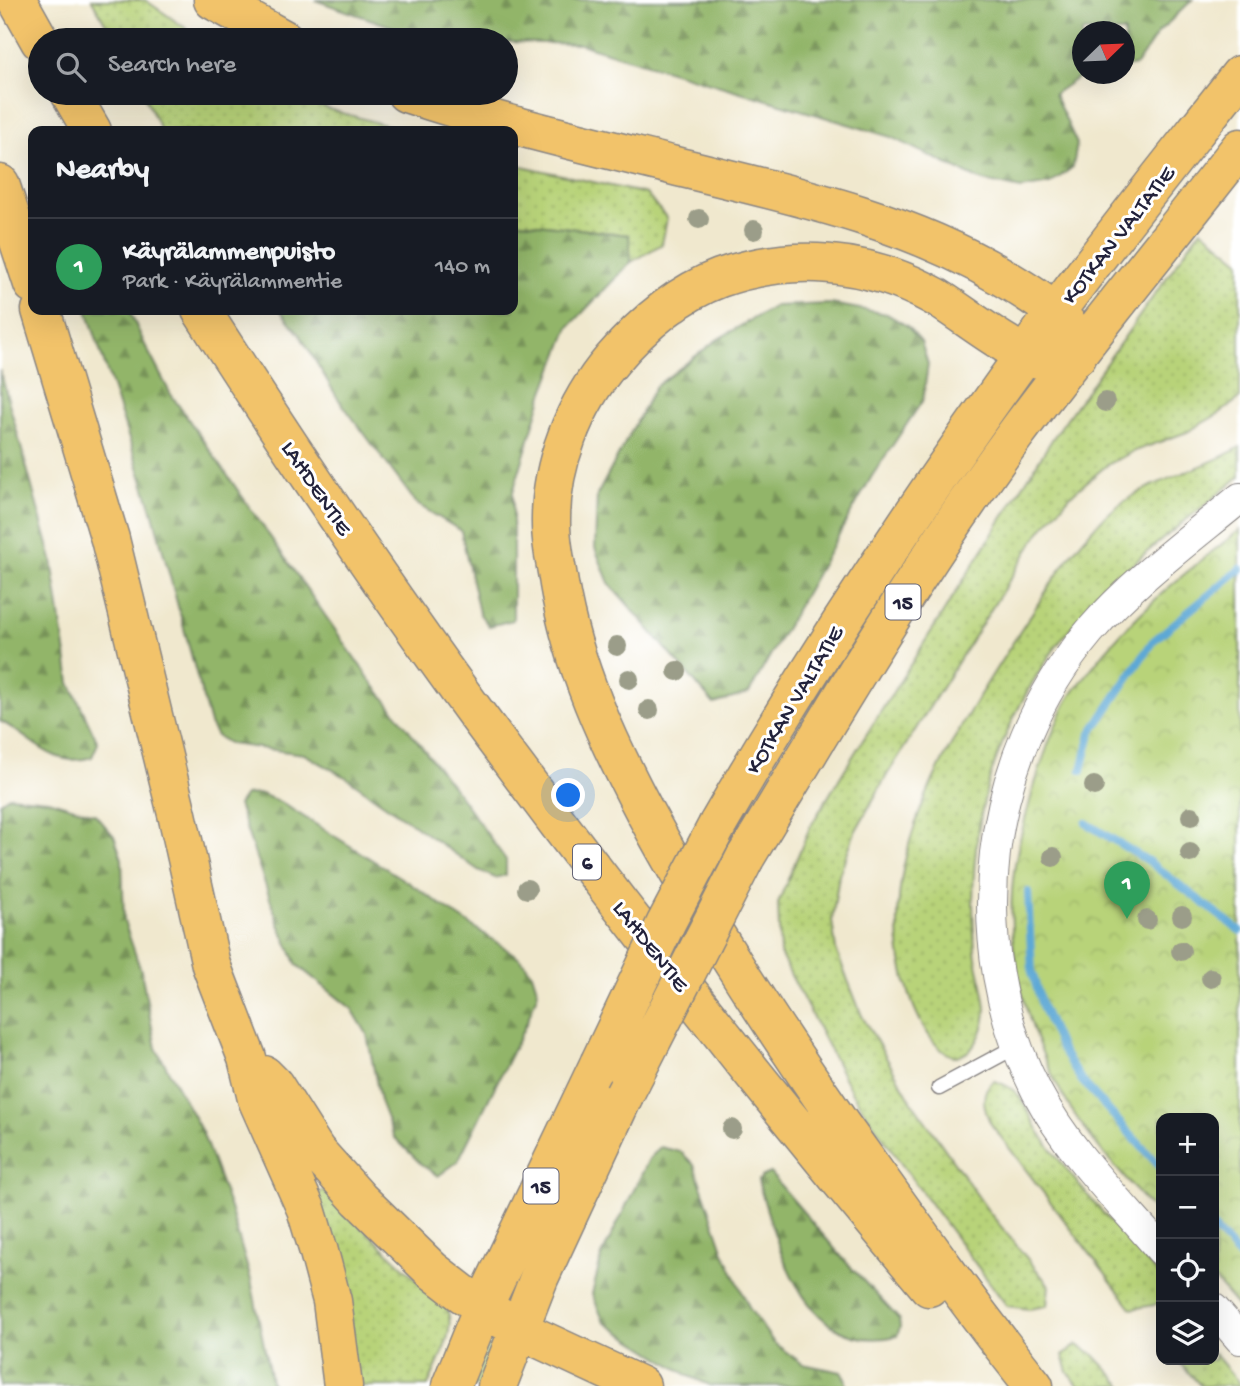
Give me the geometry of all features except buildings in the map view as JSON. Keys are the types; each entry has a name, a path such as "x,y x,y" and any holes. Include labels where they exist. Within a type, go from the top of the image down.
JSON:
{"highway":[{"path":"17,0 33,28"},
{"path":"213,0 263,28"},
{"name":"KOTKAN VALTATIE","path":"451,1386 483,1307 666,923 758,755 861,589 1024,356 1240,75"},
{"path":"77,105 89,126"},
{"path":"443,105 825,203 911,232 971,259 1057,312 1074,333 1077,356 1051,361 1024,356 932,295 901,280 869,270 811,261 750,268 716,280 691,291 652,319 598,376 562,448 553,491 551,527 564,611 594,708 617,760 664,847 774,1028 979,1317 1034,1386"},
{"name":"KOTKAN VALTATIE","path":"496,1386 539,1278 624,1096 745,858 844,694 952,526 1015,436 1240,148"},
{"path":"0,184 28,269"},
{"path":"43,315 110,539 211,965 247,1058 257,1099 306,1209 320,1252 332,1301 343,1386"},
{"name":"LAHDENTIE","path":"204,315 278,430 391,594 475,713 594,871 779,1105 1012,1386"},
{"path":"247,1058 274,1085 316,1152 359,1199 432,1270 518,1329 640,1386"}],"street":[{"path":"1156,1244 1067,1138 1038,1093 1017,1046 1001,994 992,938 991,900 1000,813 1029,729 1059,674 1091,631 1150,573 1240,498"},
{"path":"1219,1315 1240,1339"}],"lane":[{"path":"939,1088 1017,1046"}],"green space":[{"path":"92,0 145,0 186,28 108,28"},
{"path":"315,0 1192,0 1158,33 1135,65 1135,21 1072,21 1072,82 1054,94 1077,144 1073,167 1050,184 1021,189 980,180 891,137 580,44 518,42 518,28 396,28"},
{"path":"149,105 319,105 389,126 159,126"},
{"path":"518,165 646,194 667,218 662,244 631,262 628,235 518,222"},
{"path":"518,222 629,235 631,262 569,327 542,397 513,492 513,620 489,626 479,613 461,531 417,504 337,397 300,335 284,315 518,315"},
{"path":"1201,229 1240,261 1240,398 1187,432 1132,452 1107,465 1070,496 1039,533 887,775 855,832 839,875 832,920 836,950 862,1016 912,1102 989,1212 1049,1285 1047,1306 1029,1309 1007,1306 852,1093 780,954 778,903 810,827 856,751 1053,438"},
{"path":"832,304 887,314 907,326 921,342 928,364 923,400 872,476 749,693 714,704 609,583 595,548 597,495 655,387 718,339 775,306"},
{"path":"89,315 131,315 170,393 368,677 506,860 506,875 495,878 478,870 344,776 304,754 230,744 217,736 210,724 151,507"},
{"path":"0,370 52,560 70,683 98,743 92,757 78,760 53,755 0,721"},
{"path":"1240,447 1240,476 1140,558 1085,611 1044,664 1012,722 988,785 975,856 974,927 976,958 986,1009 985,1019 980,1036 971,1049 961,1055 951,1055 941,1050 919,1017 910,996 899,947 899,898 907,850 923,803 944,758 1052,581 1087,535 1115,508 1145,489"},
{"path":"1240,530 1240,1309 1219,1285 1219,1113 1156,1113 1156,1213 1090,1136 1055,1081 1028,1013 1013,941 1012,892 1019,842 1035,783 1058,721 1068,700 1124,630 1180,578"},
{"path":"261,794 280,802 409,883 521,959 532,973 538,992 526,1024 458,1161 438,1176 422,1165 394,1137 380,1101 367,1034 352,1009 297,965 278,922 238,805 245,795"},
{"path":"9,796 48,800 95,814 114,836 122,859 124,921 141,971 156,1048 202,1132 230,1208 251,1280 272,1386 0,1386 0,802"},
{"path":"994,1081 1017,1094 1052,1151 1156,1272 1156,1304 1132,1309 991,1124 985,1107 985,1095"},
{"path":"660,1147 681,1152 694,1165 725,1255 750,1309 774,1343 803,1364 841,1372 846,1386 712,1386 689,1376 604,1322 592,1294 602,1255 649,1159"},
{"path":"770,1173 899,1319 897,1336 865,1338 839,1330 818,1314 800,1292 775,1236 758,1181"},
{"path":"324,1190 447,1309 447,1338 428,1386 358,1386 315,1195"},
{"path":"481,1337 499,1347 482,1386 461,1386"},
{"path":"1077,1345 1092,1353 1123,1386 1079,1386 1068,1372 1063,1355"},
{"path":"1219,1359 1240,1384 1240,1386 1201,1386 1182,1365 1219,1365"}],"waterway":[{"path":"1082,770 1091,733 1153,641 1240,569"},
{"path":"1086,823 1148,861 1240,931"},
{"path":"1028,892 1032,972 1042,1006 1061,1049 1082,1081 1156,1162"},
{"path":"1219,1234 1240,1257"}],"place":[{"name":"Käyrälammenpuisto","path":"1127,919"}]}
